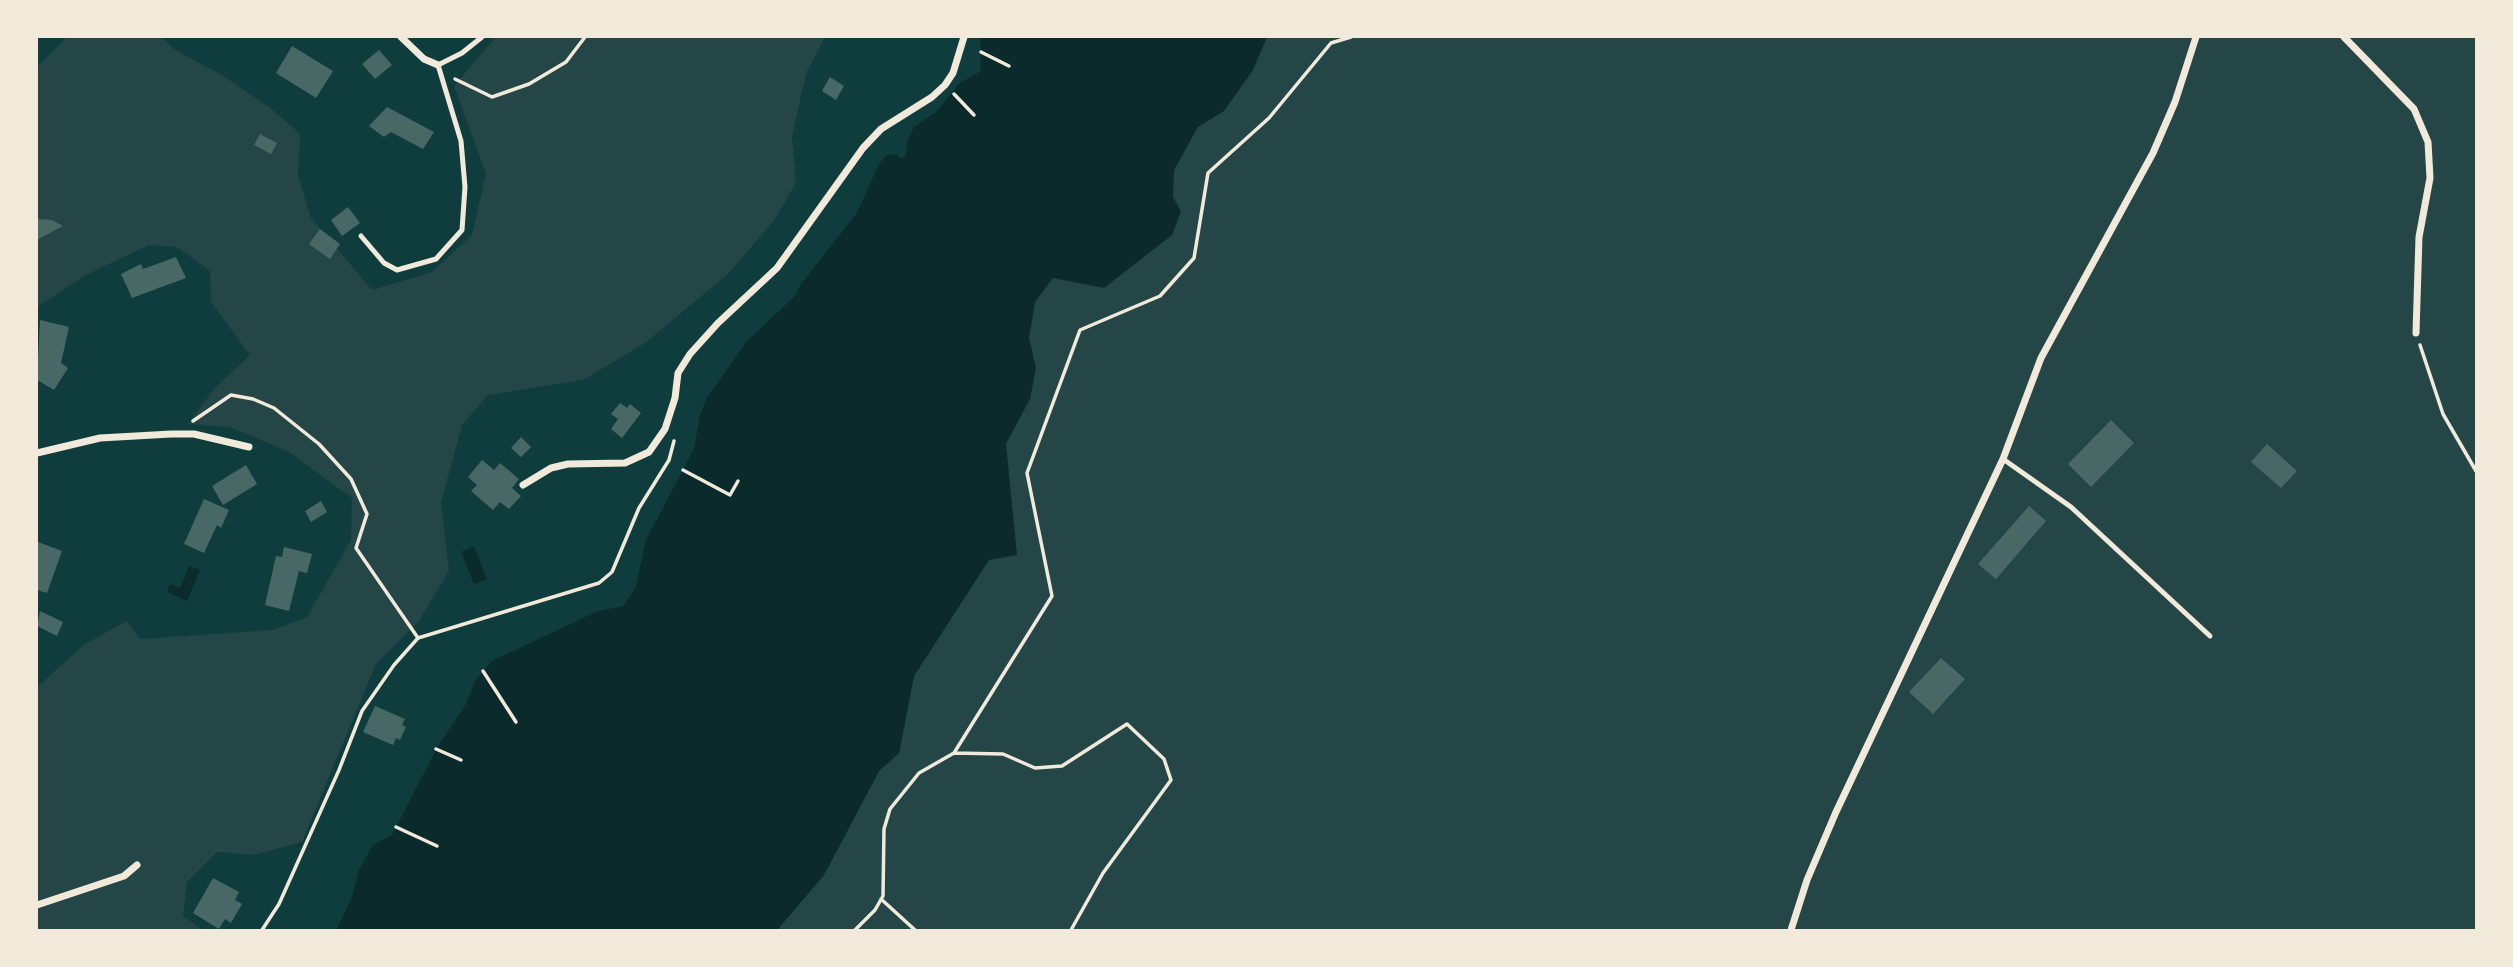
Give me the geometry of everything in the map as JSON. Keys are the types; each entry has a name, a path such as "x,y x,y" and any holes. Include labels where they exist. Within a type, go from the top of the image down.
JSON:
{"street":[{"path":"401,37 424,60 438,65"},
{"path":"523,485 551,468 568,464 625,463 649,452 665,429 675,398 678,373 691,354 718,323 777,268 863,148 881,130 932,97 945,85 953,73 964,37"},
{"path":"1791,930 1807,880 1836,812 2003,459 2041,358 2153,153 2175,102 2196,37"},
{"path":"2344,37 2414,109 2428,142 2430,178 2420,237 2416,333"},
{"path":"37,453 100,438 171,434 194,434 249,447"},
{"path":"37,905 124,876 137,865"}],"lane":[{"path":"361,236 384,263 397,270 436,258 462,230 466,187 461,141 438,65 462,53 482,37"},
{"path":"2003,459 2071,507 2210,636"}],"path":[{"path":"438,65 461,84 492,97 529,83 566,62 584,37"},
{"path":"855,930 875,910 881,899 884,830 890,809 919,774 954,752 1052,596 1027,473 1080,330 1160,296 1194,258 1208,173 1269,118 1331,43 1351,37"},
{"path":"981,52 1009,66"},
{"path":"953,92 974,115"},
{"path":"2416,333 2443,414 2476,471"},
{"path":"171,434 213,410 231,395 253,399 274,408 319,443 351,479 367,514 356,548 418,638"},
{"path":"262,930 279,904 339,770 362,711 418,638 599,583 612,572 639,508 669,460 676,431"},
{"path":"683,470 730,495 738,481"},
{"path":"483,671 516,722"},
{"path":"954,752 1003,754 1035,768 1062,766 1127,724 1164,759 1171,780 1103,873 1071,930"},
{"path":"436,749 461,760"},
{"path":"396,827 437,846"},
{"path":"881,899 915,930"}],"shaded area":[{"path":"67,37 161,37 175,50 222,75 273,110 300,134 298,176 311,218 372,290 432,272 472,235 486,174 454,86 496,37 825,37 806,74 792,136 796,183 775,219 729,273 645,343 583,380 488,395 462,425 441,503 449,571 419,621 376,664 302,842 254,855 217,852 187,882 183,916 203,930 37,930 37,687 85,644 127,621 140,639 273,630 307,617 351,540 352,498 289,452 230,427 188,424 214,389 250,355 211,302 210,271 177,247 149,245 84,276 37,307 37,67"},
{"path":"980,37 1267,37 1253,70 1224,111 1198,127 1174,170 1173,197 1181,211 1172,235 1104,288 1053,278 1035,302 1029,338 1036,368 1030,399 1006,444 1017,555 989,560 914,676 899,753 879,771 824,875 777,930 336,930 352,897 359,870 373,845 392,835 438,746 466,704 475,681 492,661 598,611 624,606 636,586 646,540 694,449 700,415 707,398 747,341 794,297 801,284 857,213 879,164 887,155 906,157 907,142 914,127 936,112 960,83 981,71"},
{"path":"1174,37 2476,37 2476,930 777,930 824,875 879,771 899,753 914,676 989,559 848,484"},
{"path":"474,546 487,579 474,584 461,552"},
{"path":"189,566 200,570 187,601 167,592 170,584 180,588"}],"building":[{"path":"292,46 333,71 316,98 276,73"},
{"path":"379,50 392,65 375,79 362,64"},
{"path":"830,77 844,86 836,100 822,91"},
{"path":"387,107 434,132 423,149 391,132 384,137 369,126"},
{"path":"260,134 277,143 271,154 254,145"},
{"path":"348,207 360,223 342,236 331,220"},
{"path":"37,219 52,220 63,226 37,240"},
{"path":"320,229 340,244 330,259 309,244"},
{"path":"176,257 186,278 132,298 121,274 141,264 143,269"},
{"path":"40,320 69,327 61,363 68,368 54,390 37,380"},
{"path":"620,403 627,408 630,404 641,413 622,438 611,429 618,419 611,414"},
{"path":"2111,420 2134,443 2091,487 2068,464"},
{"path":"521,437 531,447 521,457 511,448"},
{"path":"2267,444 2297,471 2281,488 2251,462"},
{"path":"482,460 494,470 500,463 519,479 512,488 521,496 509,509 500,502 493,510 471,491 477,485 468,477"},
{"path":"246,465 257,484 223,505 212,486"},
{"path":"204,499 229,510 221,528 217,525 204,553 184,544"},
{"path":"321,501 327,512 311,522 305,511"},
{"path":"2029,506 2046,521 1996,579 1978,564"},
{"path":"38,542 62,551 47,593 37,590"},
{"path":"284,547 312,554 307,573 299,571 289,611 265,605 276,556 282,557"},
{"path":"40,611 63,622 57,636 37,626"},
{"path":"1941,658 1965,679 1933,714 1909,692"},
{"path":"375,706 405,719 402,725 406,727 400,740 396,738 393,745 363,732"},
{"path":"213,878 239,892 235,900 242,904 231,923 225,919 219,929 193,913"}]}
